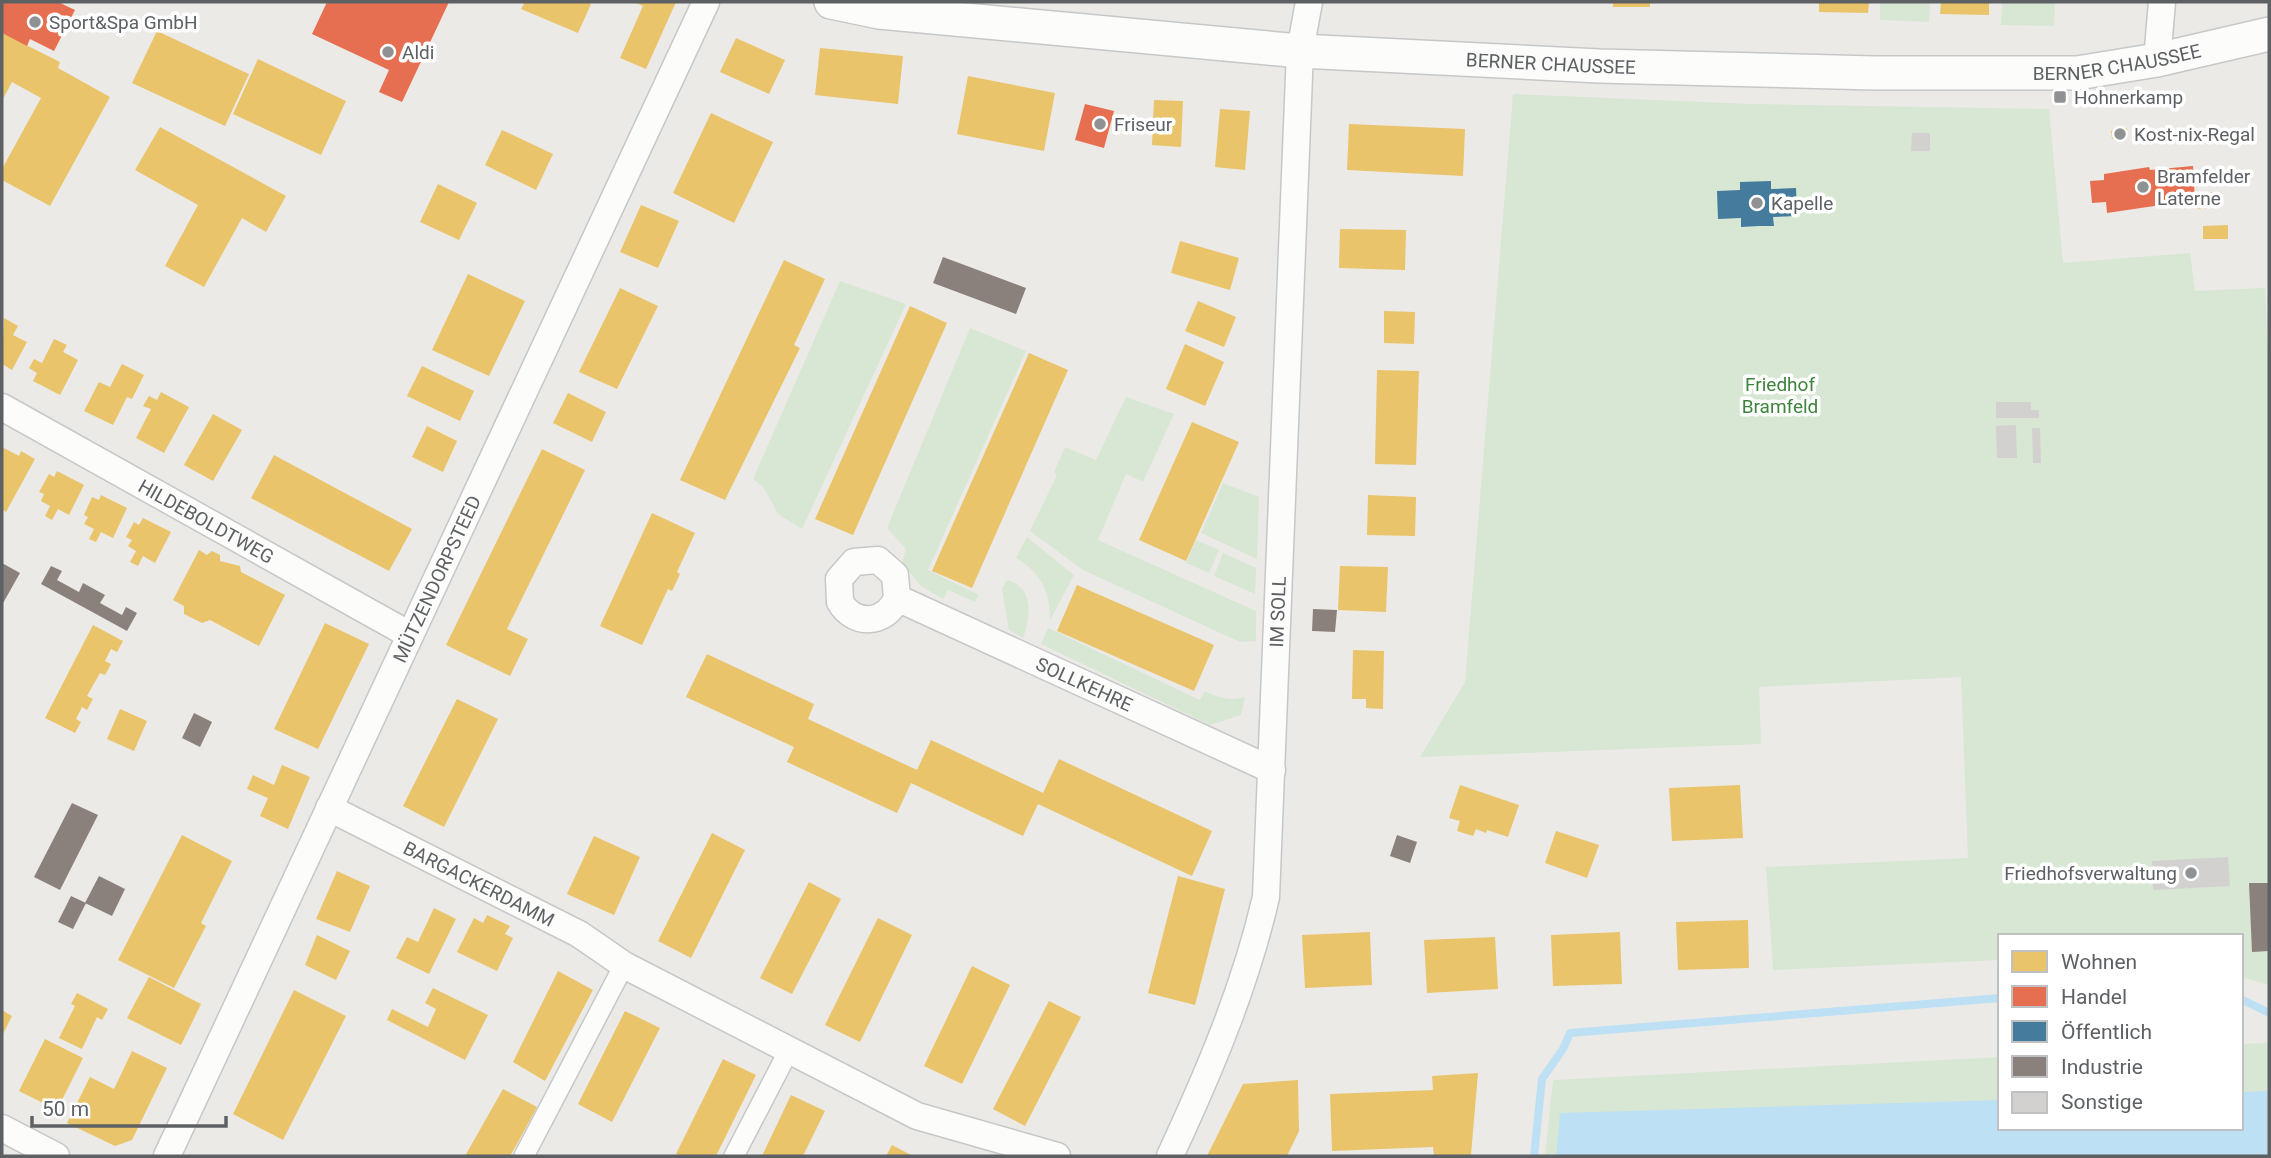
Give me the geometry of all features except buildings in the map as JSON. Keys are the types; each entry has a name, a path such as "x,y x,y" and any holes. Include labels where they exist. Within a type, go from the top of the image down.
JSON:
{"street":[{"name":"MÜTZENDORPSTEED","path":"167,1156 706,2"},
{"name":"BERNER CHAUSSEE","path":"831,2 878,12 1300,51 1760,71 1987,75 2077,73 2157,60 2269,34"},
{"name":"IM SOLL","path":"1170,1156 1218,1052 1257,940 1266,897 1300,51 1309,2"},
{"path":"2157,60 2162,2"},
{"name":"HILDEBOLDTWEG","path":"2,407 410,635"},
{"name":"SOLLKEHRE","path":"897,598 1272,770"},
{"name":"BARGACKERDAMM","path":"329,808 579,934 624,965 917,1116 1057,1156"},
{"path":"524,1156 624,965"},
{"path":"734,1156 789,1050"},
{"path":"2,1128 56,1156"}],"green space":[{"path":"1880,2 1930,2 1929,22 1880,20"},
{"path":"2002,2 2055,2 2054,26 2001,25"},
{"name":"Friedhof Bramfeld","path":"1513,94 1751,104 2049,109 2063,263 2190,253 2195,291 2265,288 2269,370 2269,985 2243,978 2243,934 1998,934 1998,960 1773,970 1766,867 1968,858 1961,677 1759,687 1761,744 1420,757 1465,682"},
{"path":"840,281 906,304 802,529 778,514 764,488 753,479"},
{"path":"970,328 1026,351 928,570 979,595 975,602 948,590 943,599 921,586 902,563 906,549 887,528"},
{"path":"1126,397 1174,414 1143,482 1126,474 1098,540 1256,611 1256,641 1240,642 1083,570 1030,531 1057,475 1054,472 1065,447 1096,460"},
{"path":"1223,483 1259,497 1257,559 1201,533"},
{"path":"1027,537 1074,575 1050,620 1048,600 1042,584 1032,570 1016,558"},
{"path":"1196,540 1219,550 1209,573 1186,563"},
{"path":"1223,553 1256,568 1255,594 1214,576"},
{"path":"1007,580 1022,589 1026,596 1029,612 1023,638 1009,630 1002,589"},
{"path":"1048,628 1200,700 1205,691 1224,698 1245,697 1241,715 1210,725 1041,644"},
{"path":"2269,1043 2269,1156 1545,1156 1553,1080 1998,1057 1998,1130 2243,1130 2243,1044"}],"water":[{"path":"2269,1091 2269,1156 1556,1156 1560,1113 1998,1100 1998,1130 2243,1130 2243,1092"}],"waterway":[{"path":"1534,1156 1542,1079 1563,1049 1570,1033 1998,998"},
{"path":"2243,1000 2269,1013"}],"place":[{"name":"Sport&Spa GmbH","path":"35,22"},
{"name":"Aldi","path":"388,52"},
{"name":"Hohnerkamp","path":"2060,97"},
{"name":"Friseur","path":"1100,124"},
{"name":"Kost-nix-Regal","path":"2120,134"},
{"name":"Bramfelder Laterne","path":"2143,187"},
{"name":"Kapelle","path":"1757,203"},
{"name":"Friedhofsverwaltung","path":"2191,873"}]}
